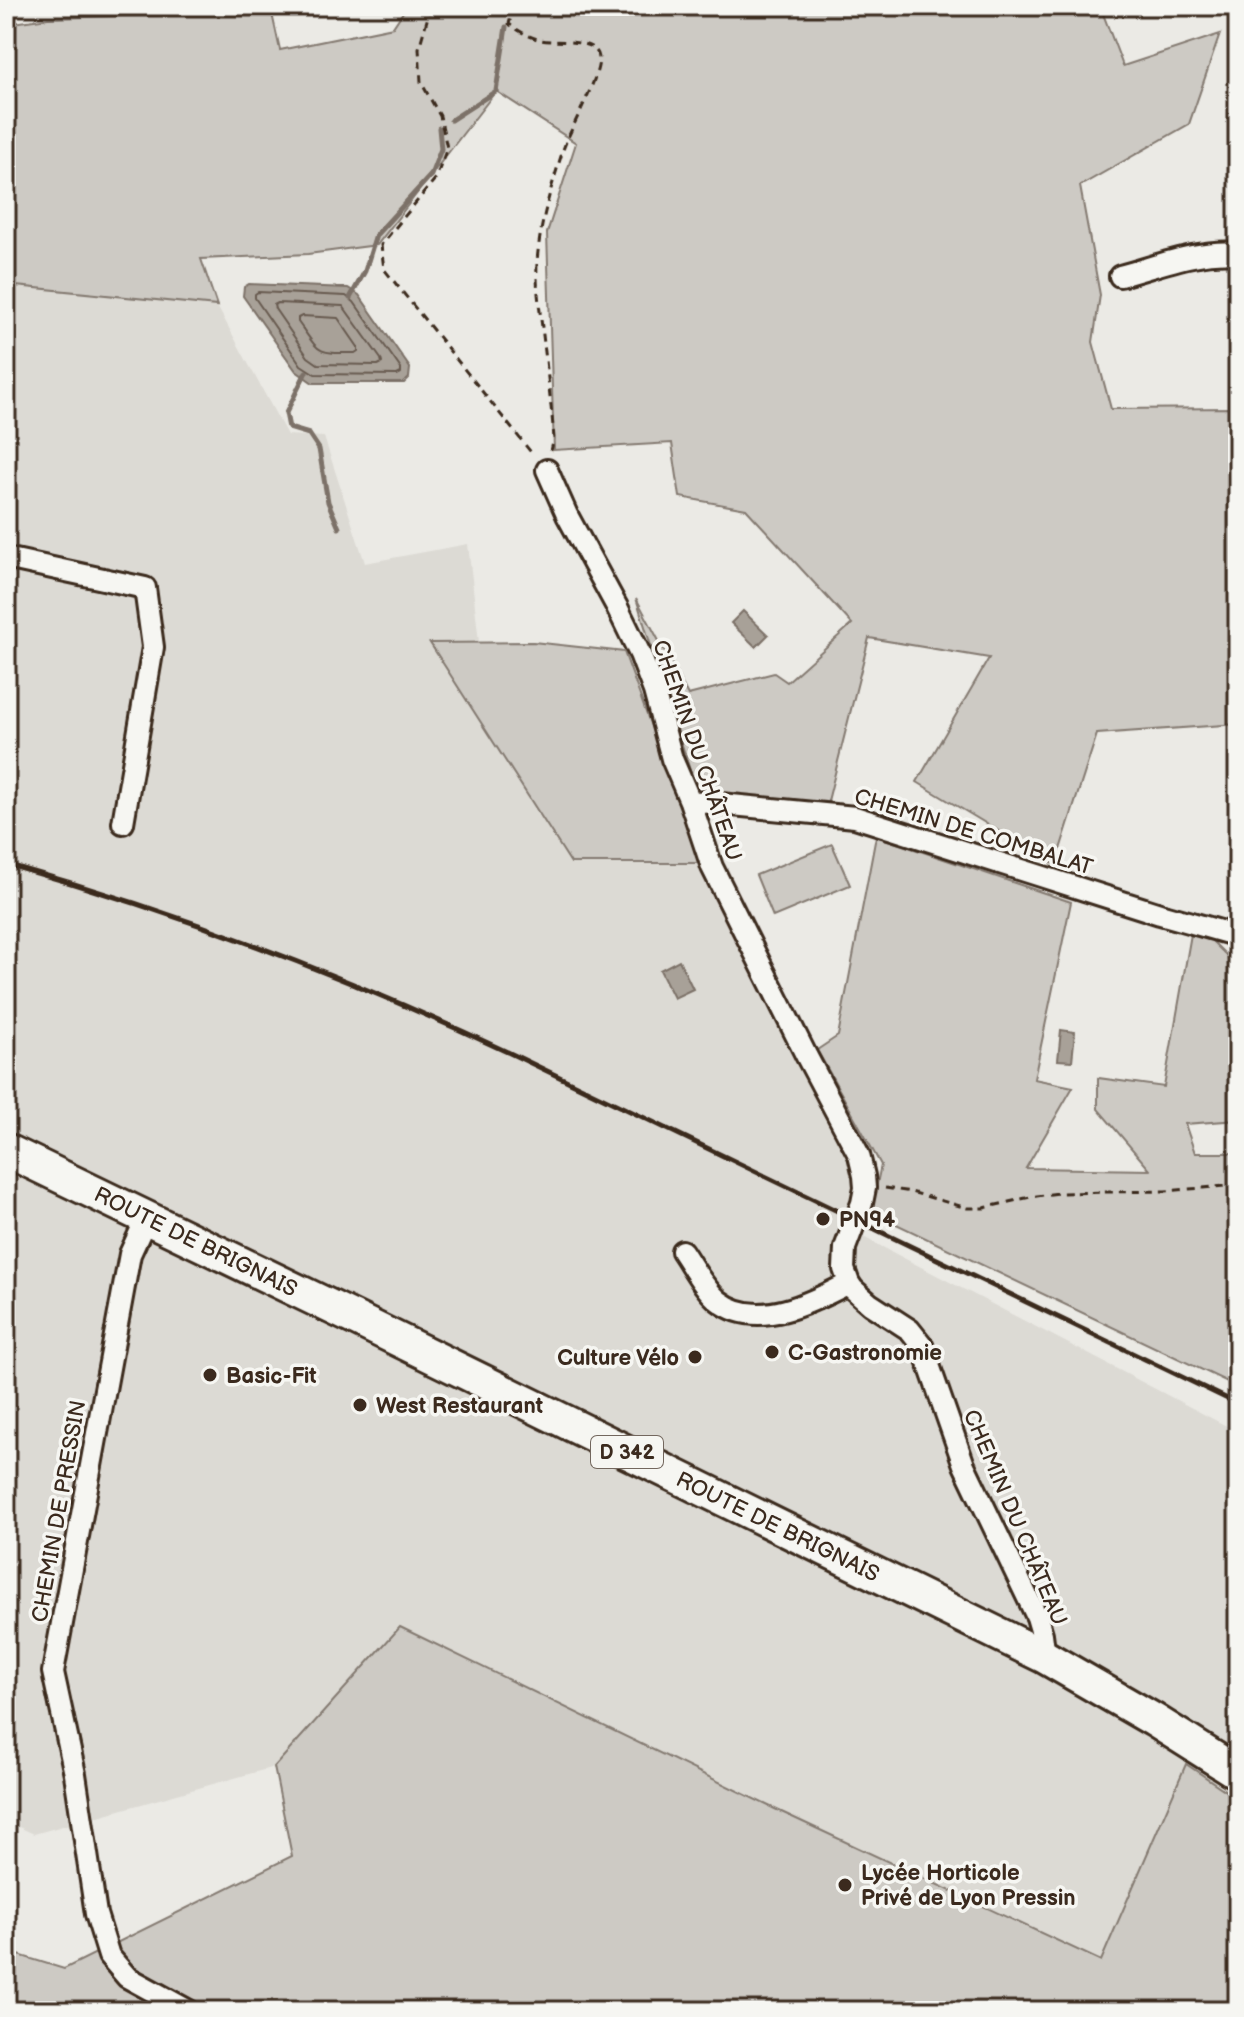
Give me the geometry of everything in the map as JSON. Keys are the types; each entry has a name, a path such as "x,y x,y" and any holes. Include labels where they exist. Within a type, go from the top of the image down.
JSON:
{"main road":[{"name":"ROUTE DE BRIGNAIS","path":"6,1150 1045,1657 1238,1773"}],"street":[{"path":"1120,276 1184,258 1223,251 1238,253"},
{"name":"CHEMIN DU CHÂTEAU","path":"547,470 567,515 640,654 654,691 672,759 712,867 859,1155 865,1188"},
{"path":"6,558 145,588 153,647 123,823"},
{"name":"CHEMIN DE COMBALAT","path":"690,801 855,817 1238,936"},
{"path":"682,1251 719,1301 740,1312 766,1313 790,1309 821,1298 849,1283 844,1269 845,1248 865,1188"},
{"name":"CHEMIN DE PRESSIN","path":"147,1217 130,1254 53,1672 75,1774 96,1914 109,1956 127,1977 189,2011"},
{"name":"CHEMIN DU CHÂTEAU","path":"849,1283 859,1296 910,1330 922,1345 964,1465 1037,1617 1045,1657"}],"path":[{"path":"431,6 419,48 421,82 440,116 447,148 436,178 381,245 384,269 547,470"},
{"path":"514,6 509,24 527,35 544,40 592,47 600,62 595,80 566,139 543,211 538,278 554,438 547,470"},
{"path":"865,1188 899,1190 976,1208 1058,1193 1165,1191 1238,1185"}],"shaded area":[{"path":"160,6 205,6 207,13 271,9 280,50 393,27 407,6 1100,6 1123,66 1220,34 1189,124 1080,186 1100,295 1093,342 1111,409 1238,408 1238,724 1097,734 1055,865 917,782 989,658 869,638 826,809 698,796 636,598 688,695 774,673 787,682 852,624 746,509 680,497 672,443 554,450 547,233 576,143 496,91 377,245 308,254 201,259 217,306 6,285 6,24 48,18 159,15"},
{"path":"6,285 217,306 287,435 324,437 365,563 468,544 479,642 431,643 703,863 855,1162 846,1228 1238,1432 1238,1799 1185,1765 1098,1973 400,1627 274,1767 34,1834 6,1821"},
{"path":"533,642 624,652 703,863 571,863 430,643"},
{"path":"876,836 1071,902 1034,1079 1073,1087 1026,1168 1150,1170 1098,1109 1098,1078 1164,1087 1191,934 1211,940 1238,967 1238,1120 1185,1124 1195,1153 1238,1153 1238,1387 871,1212 881,1165 817,1050 838,1036"},
{"path":"832,844 850,885 773,917 756,875"},
{"path":"400,1627 775,1809 1101,1961 1186,1764 1238,1799 1238,2011 6,2011 6,1951 64,1969 292,1856 274,1767"}],"water":[{"path":"249,284 348,288 359,295 410,368 409,378 404,383 313,383 296,371 243,296 244,287"},
{"path":"743,611 768,635 756,647 731,623"},
{"path":"679,960 693,989 674,998 660,970"},
{"path":"1061,1030 1075,1032 1072,1061 1058,1060"}],"waterway":[{"path":"451,120 496,91 506,27"},
{"path":"350,298 365,271 376,235 431,175 441,149 439,128"},
{"path":"306,372 286,413 289,428 309,434 319,449 328,502 339,528"}],"railway":[{"path":"6,864 136,904 265,949 454,1027 1238,1404"}],"place":[{"name":"PN94","path":"823,1219"},
{"name":"C-Gastronomie","path":"772,1352"},
{"name":"Culture Vélo","path":"695,1357"},
{"name":"Basic-Fit","path":"210,1375"},
{"name":"West Restaurant","path":"360,1405"},
{"name":"Lycée Horticole Privé de Lyon Pressin","path":"845,1885"}]}
